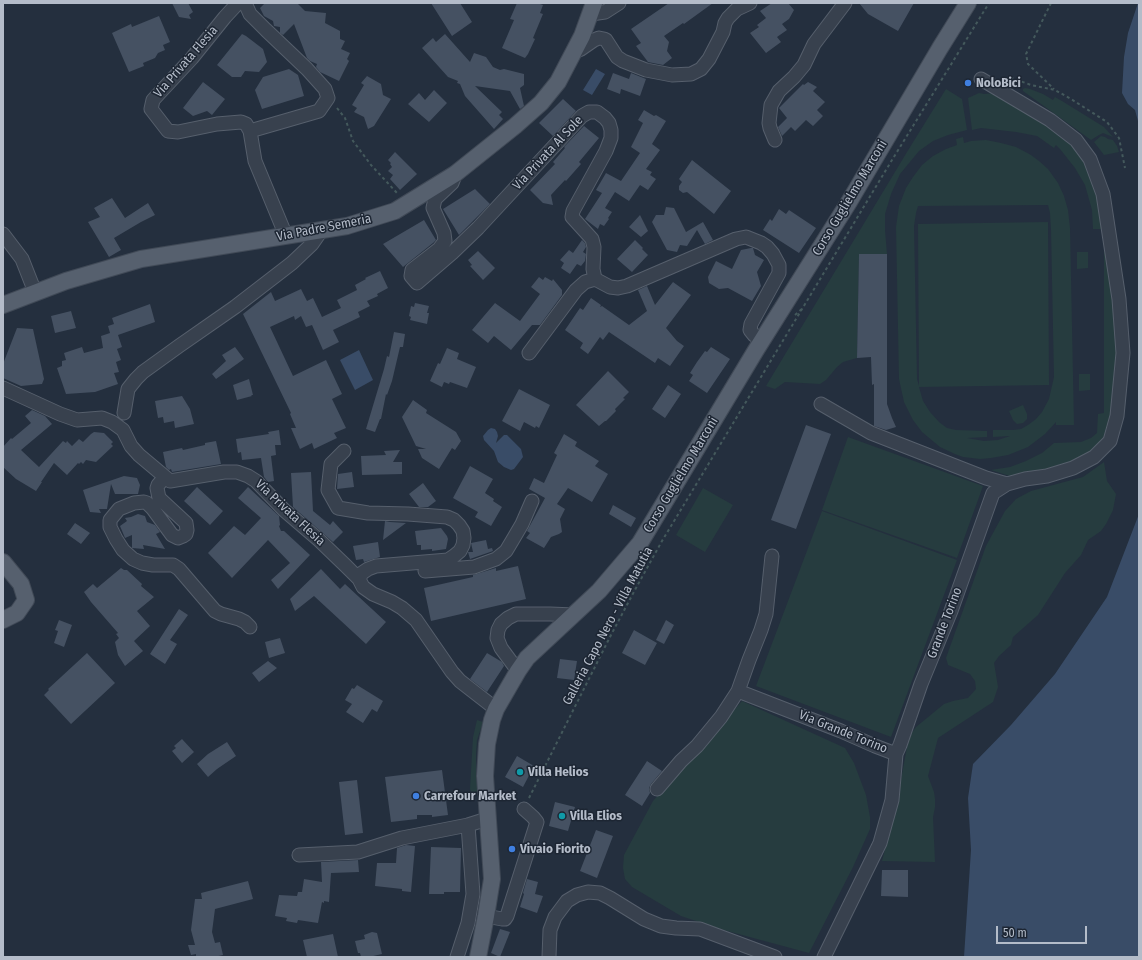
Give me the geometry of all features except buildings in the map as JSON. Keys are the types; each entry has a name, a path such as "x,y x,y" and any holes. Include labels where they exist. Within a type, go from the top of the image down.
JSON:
{"main road":[{"name":"Corso Guglielmo Marconi","path":"478,957 492,879 486,776 487,744 496,709 527,658 599,591 640,543 762,341 849,202 936,54 968,3"},
{"name":"Via Padre Semeria","path":"3,304 66,281 141,259 347,226 377,218 395,211 455,174 541,103 558,82 582,36 592,9"},
{"path":"3,562 21,584 26,600 17,614 3,620"}],"street":[{"name":"Via Privata Flesia","path":"238,3 192,58 153,100 150,109 168,131 178,132 217,124 241,122 246,124 250,131"},
{"path":"245,3 250,14 307,69 324,89 328,98 318,111 250,131 255,161 286,236"},
{"path":"592,9 605,12 619,3"},
{"path":"574,52 599,38 606,40 618,57 623,61 646,70 672,75 691,74 701,69 709,59 723,32 728,18 737,10 750,3"},
{"path":"775,140 769,123 771,104 779,91 804,65 814,44 845,3"},
{"path":"821,404 871,433 986,478 1007,484 1025,479 1046,476 1073,468 1094,457 1110,441 1117,416 1123,353 1119,299 1103,194 1090,159 1076,140 1050,120 981,79"},
{"name":"Via Privata Al Sole","path":"455,174 452,183 435,199 433,208 444,233 445,241 439,249 412,270 411,276 417,283 478,228 582,116 589,112 597,112 609,123 611,138 606,152 573,211 572,218 592,239 594,246 593,269 595,279"},
{"path":"124,413 128,389 140,375 235,307 292,263 312,244 321,230"},
{"path":"3,234 22,259 35,292"},
{"path":"529,353 576,290 585,282 595,279 610,287 618,288 627,286 736,239 746,237 767,247 779,265 779,273 751,324 750,330 762,341"},
{"path":"3,388 77,420 102,418 112,422 123,430 131,446 139,455 165,477 156,488 159,498 186,523 187,530 186,534 178,538 172,535 147,503 134,503 120,509 110,520 110,527 123,550 133,559 142,563 173,565 179,569 215,611 239,619 250,627"},
{"path":"344,451 331,464 328,490 338,508 368,513 447,517 454,520 459,525 463,531 464,538 460,552 448,560 376,566 362,573 361,583"},
{"name":"Via Privata Flesia","path":"165,477 170,481 224,472 237,472 256,481 284,510 319,540 373,594 402,608 416,620 460,681 496,709"},
{"name":"Grande Torino","path":"896,754 993,493 1007,484"},
{"path":"361,583 363,583 366,578 371,575 474,567 496,559 506,551 522,524 532,501"},
{"path":"657,789 681,761 697,746 721,717 738,691 766,614 772,556"},
{"path":"518,671 501,648 497,638 498,630 501,624 516,614 574,615"},
{"name":"Via Grande Torino","path":"738,691 896,754 892,800 880,843 824,957"},
{"path":"486,916 502,919 505,919 508,916 537,822 524,809"},
{"path":"299,855 358,852 402,838 488,820"},
{"path":"457,957 468,923 473,894 468,825"},
{"path":"549,957 550,930 555,917 567,901 577,895 588,892 600,893 644,919 661,926 700,929 775,957"}],"path":[{"name":"Galleria Capo Nero - Villa Matutia","path":"524,809 618,622 662,541 989,3"},
{"path":"1051,3 1026,54 1028,64 1055,90 1107,122 1119,138 1125,168"},
{"path":"997,88 998,81 1009,77 1031,85 1055,90"},
{"path":"328,98 345,118 353,141 371,165 407,204"}],"green space":[{"path":"1025,88 1043,94 1053,100 1055,97 1104,127 1113,137 1103,133 1091,140 1023,91"},
{"path":"946,89 962,99 967,130 933,141 919,151 900,174 891,194 885,214 887,254 859,255 857,358 843,362 826,380 820,384 785,382 775,389 766,386 907,152"},
{"path":"979,93 995,93 1008,98 1070,140 1095,178 1104,229 1093,229 1092,210 1085,185 1075,168 1056,145 1054,148 1037,136 1016,132 981,128 972,130 968,98"},
{"path":"1101,136 1113,140 1119,152 1104,155 1094,142"},
{"path":"963,137 964,143 986,140 1001,143 1016,147 1039,161 1048,169 1058,183 1068,210 1070,228 1074,425 1056,425 1056,422 1045,434 1028,447 1008,455 991,458 980,459 963,457 955,454 940,447 922,432 913,420 904,402 899,379 896,227 899,206 906,188 922,165 933,156 957,145 956,139","holes":["1048,205 1050,213 1054,377 1049,399 1042,412 1036,419 1021,429 993,430 993,437 1010,436 998,440 984,441 967,438 987,437 987,431 956,430 947,428 930,412 923,401 919,387 1049,385 1048,222 918,224 919,386 917,379 914,226 918,206"]},
{"path":"1104,229 1118,341 1108,437 1093,455 1019,479 991,470 1010,467 1026,461 1042,453 1054,443 1081,442 1091,438 1097,433 1098,414 1104,413"},
{"path":"1077,252 1088,252 1088,268 1077,269"},
{"path":"1079,374 1090,374 1090,390 1079,391"},
{"path":"1023,405 1027,414 1027,419 1023,423 1017,424 1013,420 1009,411"},
{"path":"848,437 983,486 957,558 822,510"},
{"path":"1104,462 1107,481 1116,494 1113,510 1106,524 1101,531 1088,540 1081,555 1065,573 1038,615 1013,637 1011,645 994,663 998,687 993,702 938,738 928,776 935,799 933,817 935,862 882,861 896,807 907,747 911,734 916,727 944,704 968,698 976,689 975,681 970,674 948,665 946,658 986,546 1005,511 1016,499 1031,491 1083,477"},
{"path":"703,488 733,505 705,552 676,535"},
{"path":"822,511 957,560 891,737 756,686"},
{"path":"742,701 845,748 854,763 866,795 870,817 870,829 853,867 809,953 720,929 681,916 632,887 625,879 623,868 624,855 653,801"},
{"path":"477,720 483,722 477,740 476,754 476,777 478,792 472,794 470,789 473,737"}],"water":[{"path":"1138,3 1139,140 1138,121 1135,110 1128,104 1122,93 1124,57 1128,33"},
{"path":"596,69 605,74 592,95 583,90"},
{"path":"359,350 373,380 355,390 340,360"},
{"path":"491,428 495,429 497,432 498,436 496,443 504,435 507,435 521,449 523,457 514,469 511,470 504,467 498,462 494,451 484,440 483,436"},
{"path":"1139,514 1139,957 964,957 971,850 968,798 973,764 1011,725 1055,674 1107,597"}],"place":[{"name":"NoloBici","path":"968,83"},
{"name":"Villa Helios","path":"520,772"},
{"name":"Carrefour Market","path":"416,796"},
{"name":"Villa Elios","path":"562,816"},
{"name":"Vivaio Fiorito","path":"512,849"}]}
